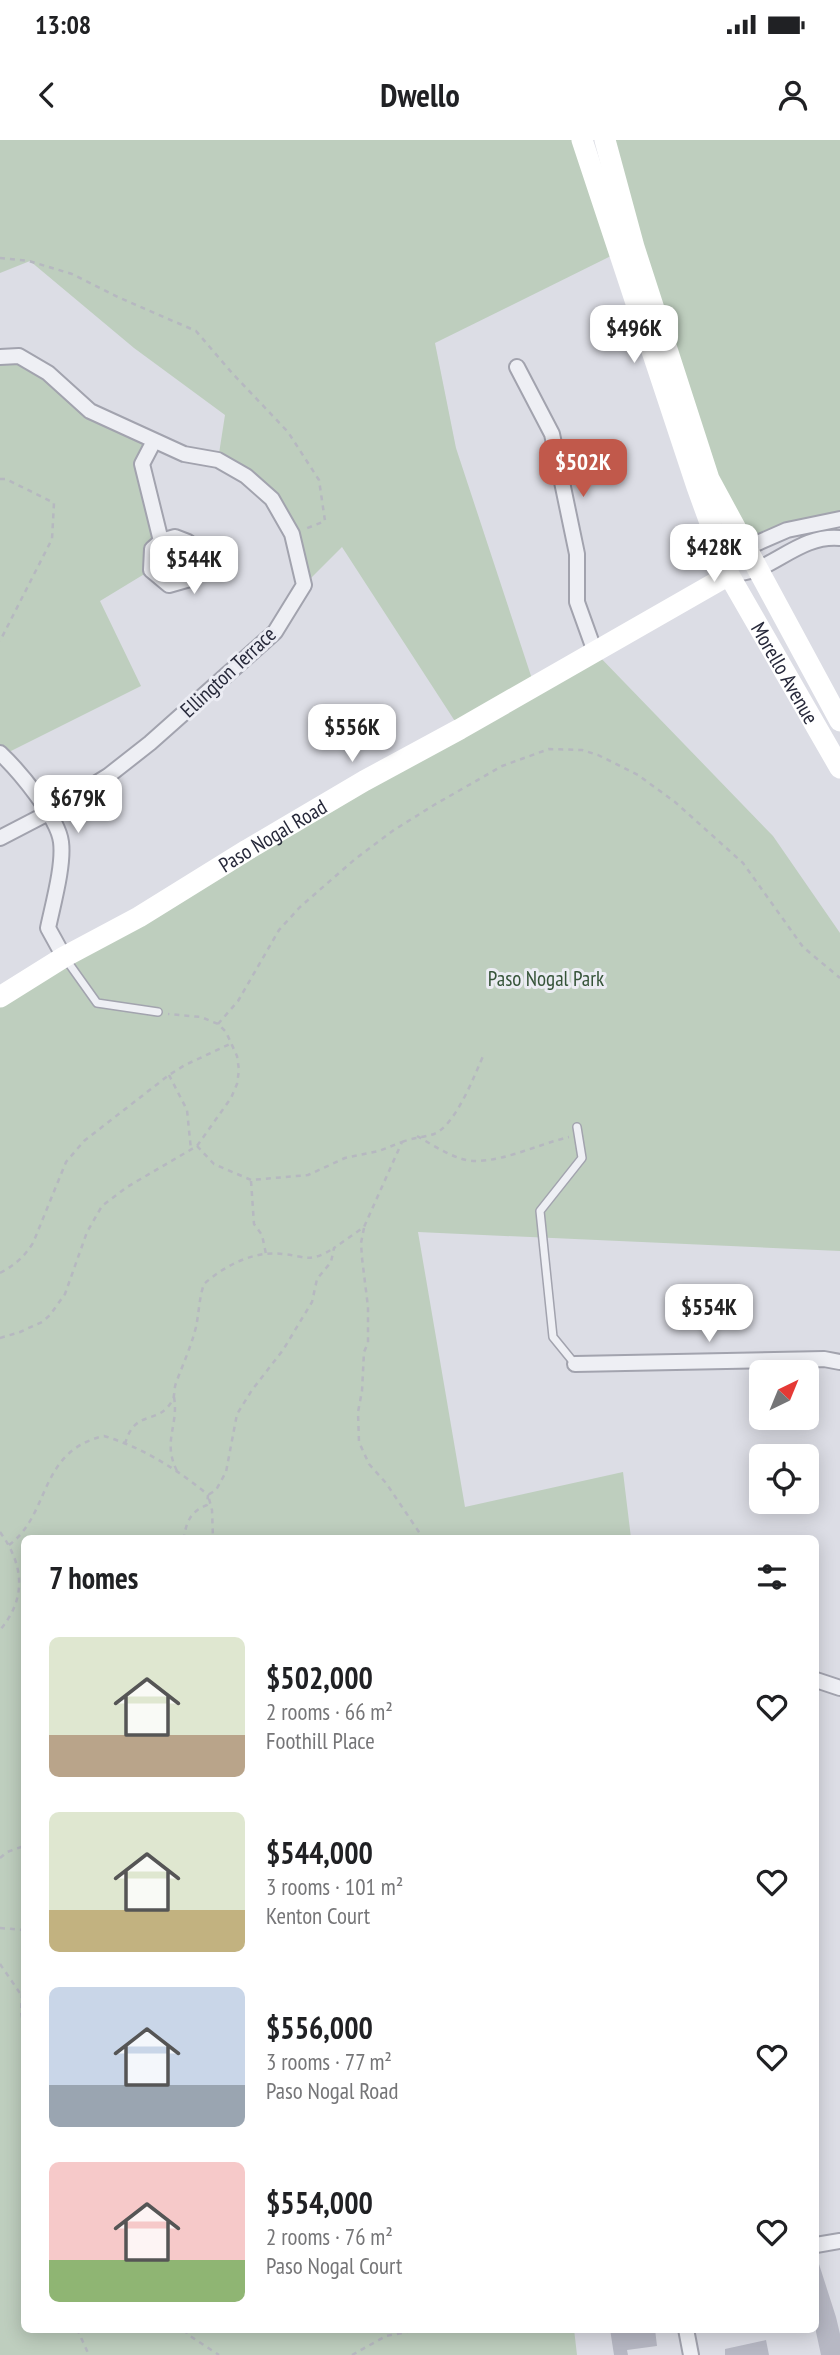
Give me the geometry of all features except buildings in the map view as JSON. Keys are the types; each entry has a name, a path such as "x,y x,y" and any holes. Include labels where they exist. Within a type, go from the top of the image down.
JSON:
{"street":[{"name":"Morello Avenue","path":"582,140 697,487 729,575 840,768"},
{"name":"Morello Avenue","path":"605,140 634,247 709,479 840,721"},
{"name":"Ellington Terrace","path":"0,357 19,356 48,373 90,411 184,454 218,460 246,476 272,499 292,534 304,585 275,632 150,743 108,776 50,812 0,838"},
{"path":"517,367 552,434 577,554 578,602 595,652"},
{"path":"154,441 142,464 160,541"},
{"path":"729,575 746,548 787,530 840,519"},
{"path":"729,575 759,569 801,545 840,538"},
{"name":"Paso Nogal Road","path":"0,998 64,957 139,917 364,781 729,575"},
{"path":"0,753 50,812 61,841 59,876 48,928 64,957"},
{"path":"575,1364 824,1359 840,1362"},
{"path":"819,1681 840,1688"},
{"path":"819,2244 840,2241"},
{"path":"687,2333 691,2355"}],"lane":[{"path":"64,957 97,1003 158,1012"},
{"path":"575,1364 553,1337 540,1210 582,1158 578,1131"}],"path":[{"path":"0,258 29,261 72,274 196,331 288,432 319,480 325,521 292,534"},
{"path":"0,479 6,478 54,503 52,539 0,641"},
{"path":"218,1024 237,1001 279,930 300,907 354,860 433,805 502,766 548,749 582,750 598,755 638,775 675,802 743,863 803,947 840,978"},
{"path":"0,1338 42,1322 50,1315 65,1294 88,1232 102,1206 127,1187 197,1146 231,1098 239,1070 226,1031 218,1024 201,1017 158,1012"},
{"path":"0,1273 13,1266 33,1243 60,1174 74,1151 94,1132 169,1075 232,1043"},
{"path":"197,1146 214,1164 251,1180 308,1175 345,1158 379,1150 417,1136 436,1133 449,1121 468,1091 484,1054"},
{"path":"169,1075 187,1110 191,1150"},
{"path":"417,1136 461,1159 476,1162 491,1161 578,1131"},
{"path":"402,1142 364,1227 361,1243 368,1307 368,1343 364,1352 358,1412 359,1442 369,1464 386,1483 421,1535"},
{"path":"251,1180 254,1224 262,1235 267,1254"},
{"path":"177,1471 171,1460 169,1445 176,1409 175,1384 183,1369 196,1326 204,1284 231,1264 256,1255 281,1253 306,1259 319,1258 364,1227"},
{"path":"208,1495 216,1490 226,1472 237,1414 283,1350 312,1302 317,1279 331,1262 334,1248"},
{"path":"125,1444 129,1430 137,1422 164,1411 174,1396"},
{"path":"22,1535 46,1486 69,1452 79,1444 104,1436 147,1454 177,1471 208,1495 212,1510 213,1535"},
{"path":"185,1535 189,1518 197,1509 207,1505 208,1495"},
{"path":"0,1532 9,1545 20,1587 18,1602 0,1630"},
{"path":"9,1545 21,1537"},
{"path":"0,1858 21,1847"},
{"path":"0,1928 21,1930"},
{"path":"0,1964 21,1992"},
{"path":"79,2333 89,2355"},
{"path":"187,2333 219,2355"},
{"path":"352,2355 386,2336 402,2333"}],"green space":[{"name":"Paso Nogal Park","path":"0,140 582,140 619,252 435,343 456,448 534,685 595,652 773,836 840,933 840,1251 418,1232 465,1507 623,1472 631,1535 21,1535 21,2333 574,2333 577,2355 0,2355 0,994 460,729 342,547 304,585 272,499 218,460 225,415 134,348 30,261 0,273"},
{"path":"605,140 840,140 840,519 746,548 709,479"},
{"path":"19,356 90,411 154,441 142,464 155,523 151,570 100,601 141,686 3,755 0,753 0,357"}]}
